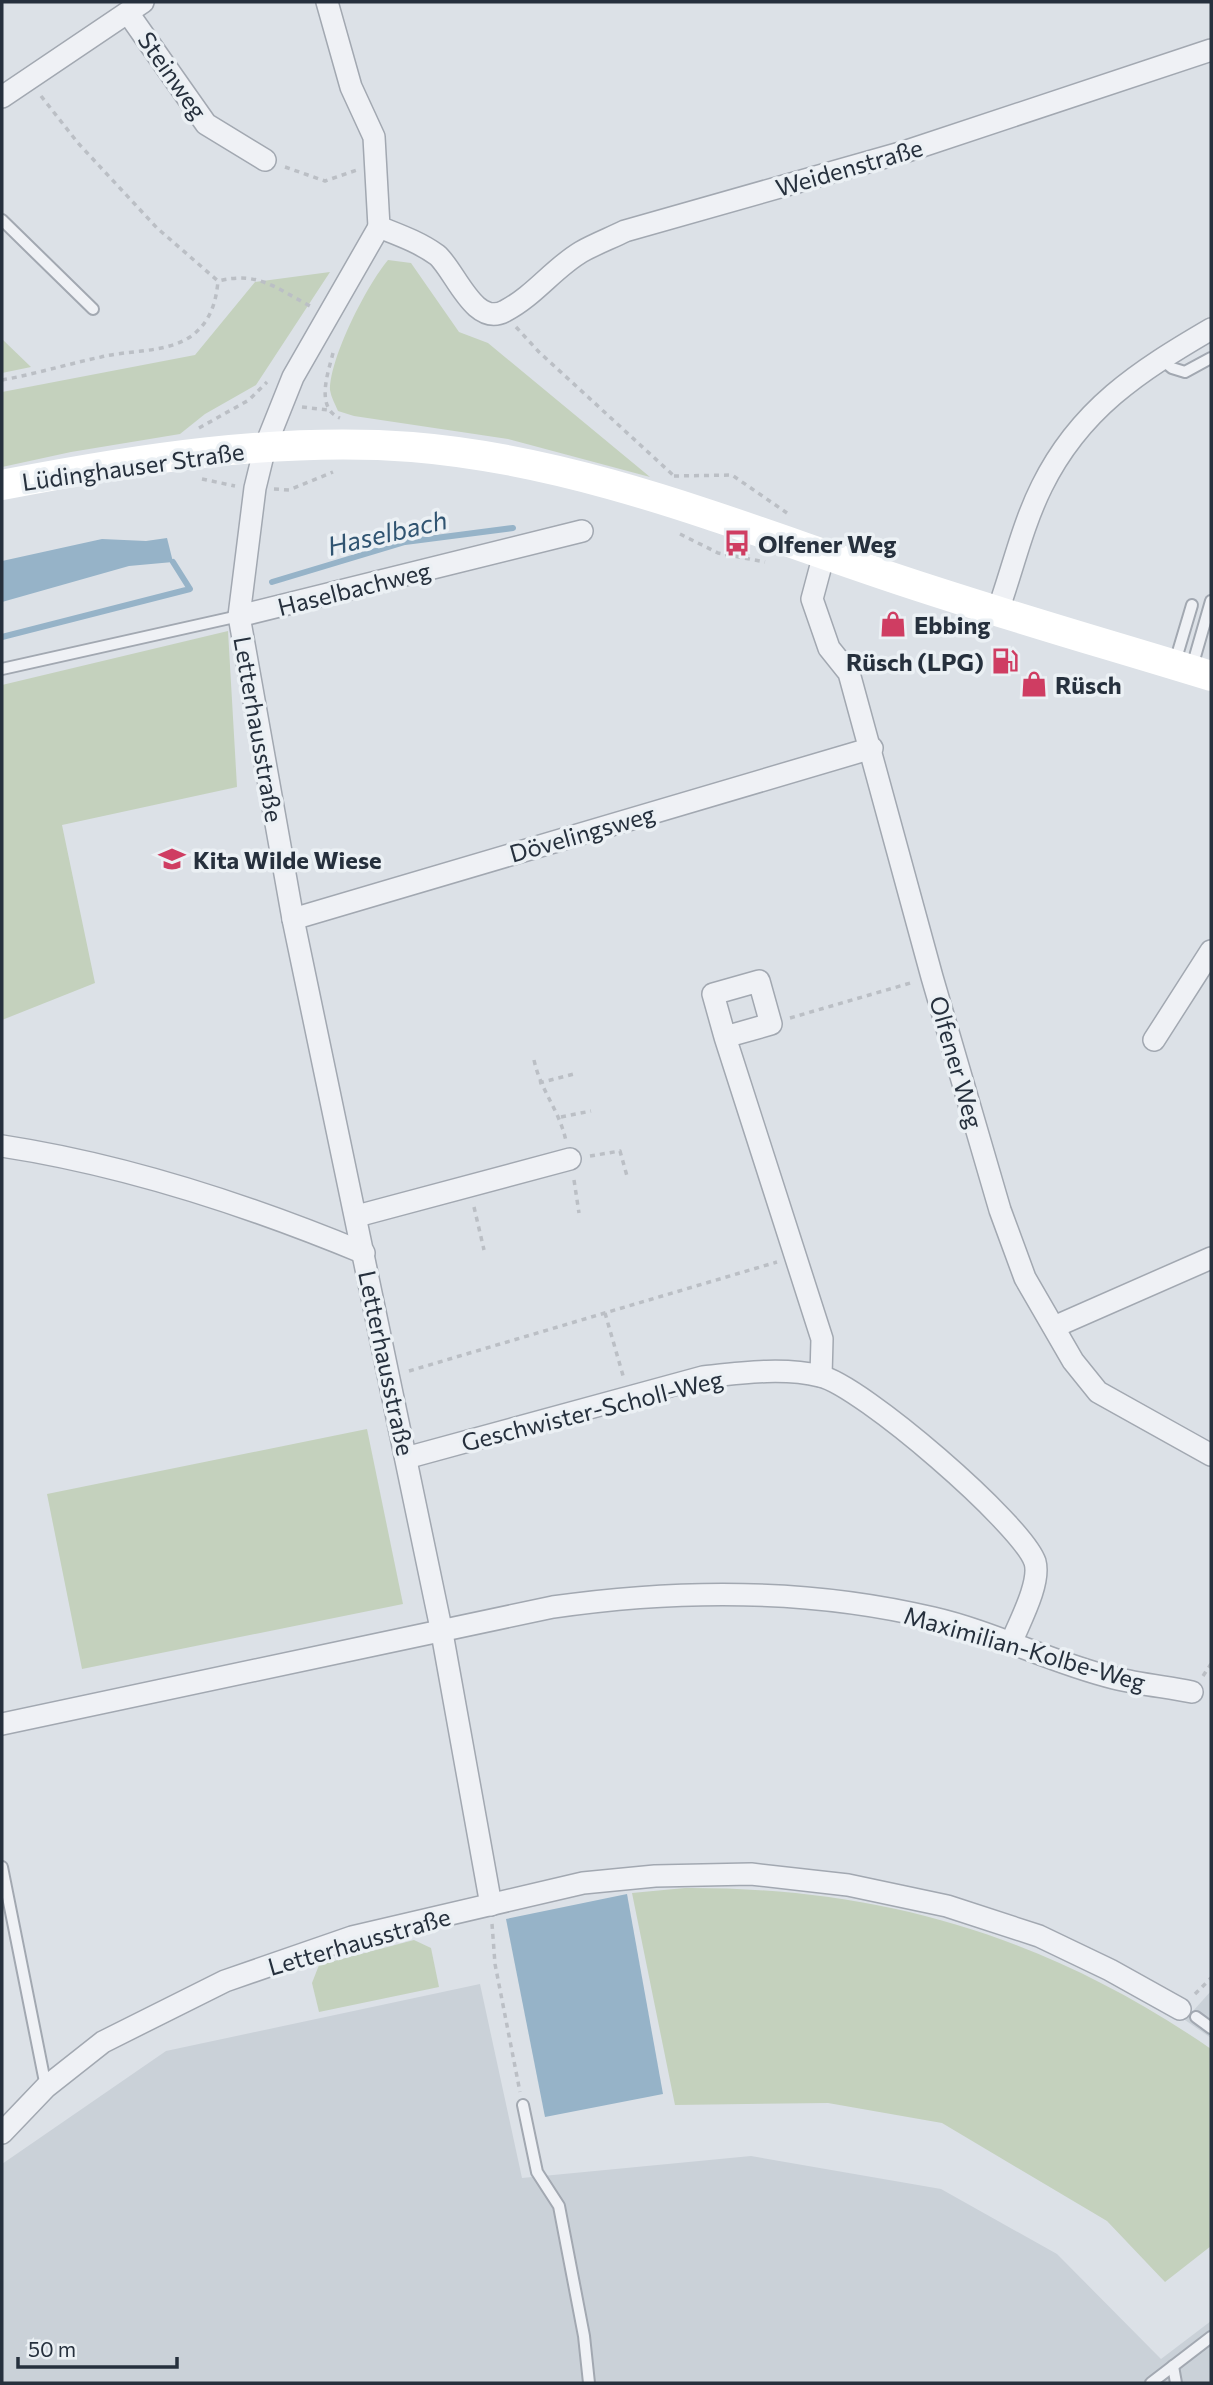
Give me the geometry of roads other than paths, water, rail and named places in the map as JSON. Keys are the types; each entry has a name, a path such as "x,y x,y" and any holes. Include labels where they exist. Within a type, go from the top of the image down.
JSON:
{"street":[{"path":"327,2 351,86 374,137 379,226"},
{"path":"2,97 135,7"},
{"name":"Steinweg","path":"135,7 206,124 265,160"},
{"name":"Weidenstraße","path":"379,226 415,241 439,257 478,308 491,314 503,313 581,252 625,231 907,151 1211,50"},
{"name":"Lüdinghauser Straße","path":"265,447 293,377 379,226"},
{"path":"997,613 1040,488 1062,450 1109,396 1160,358 1211,329"},
{"name":"Lüdinghauser Straße","path":"2,485 197,471 265,447 412,447 502,458 667,499 997,613 1192,670"},
{"name":"Letterhausstraße","path":"2,2133 46,2087 103,2042 225,1981 352,1937 491,1905 442,1633 406,1458 386,1377 357,1216 293,919 239,616 255,488 265,447"},
{"name":"Haselbachweg","path":"239,616 582,531"},
{"name":"Olfener Weg","path":"824,554 811,599 829,648 849,673 872,748 932,977 1000,1210 1025,1278 1073,1361 1098,1392 1211,1455"},
{"name":"Dövelingsweg","path":"293,919 872,748"},
{"path":"1154,1040 1209,961"},
{"path":"725,1037 771,1024 760,981 713,995 725,1037 822,1339 821,1376"},
{"path":"2,1146 62,1155 269,1213 364,1253"},
{"path":"357,1216 570,1159"},
{"path":"1054,1327 1211,1258"},
{"name":"Geschwister-Scholl-Weg","path":"406,1458 703,1377 754,1372 821,1376 894,1419 957,1476 1021,1541 1035,1563 1033,1590 1011,1643"},
{"name":"Maximilian-Kolbe-Weg","path":"442,1633 553,1607 630,1596 696,1592 757,1594 876,1607 934,1618 1113,1678 1192,1692"},
{"path":"2,1724 442,1633"},
{"path":"491,1905 583,1883 655,1875 751,1874 848,1885 947,1906 1039,1936 1110,1970 1188,2013"}],"lane":[{"path":"2,220 93,309"},
{"path":"1160,358 1172,368 1185,372 1211,358"},
{"path":"1192,670 1211,601"},
{"path":"1192,605 1192,670"},
{"name":"Haselbachweg","path":"2,669 239,616"},
{"path":"2,1867 46,2087"},
{"path":"1188,2013 1211,2028"},
{"path":"523,2105 537,2172 559,2206 584,2336 589,2383"},
{"path":"1152,2383 1211,2337"},
{"path":"1173,2366 1176,2383"}],"water":[{"path":"167,538 173,562 129,566 2,602 2,561 102,539 146,541"},
{"path":"627,1894 663,2094 545,2117 506,1919"}],"waterway":[{"name":"Haselbach","path":"272,582 405,542 513,528"},
{"name":"Haselbach","path":"2,637 190,589 173,562"}],"place":[{"name":"Olfener Weg","path":"737,543"},
{"name":"Ebbing","path":"893,624"},
{"name":"Rüsch (LPG)","path":"1005,661"},
{"name":"Rüsch","path":"1034,684"},
{"name":"Kita Wilde Wiese","path":"172,859"}]}
